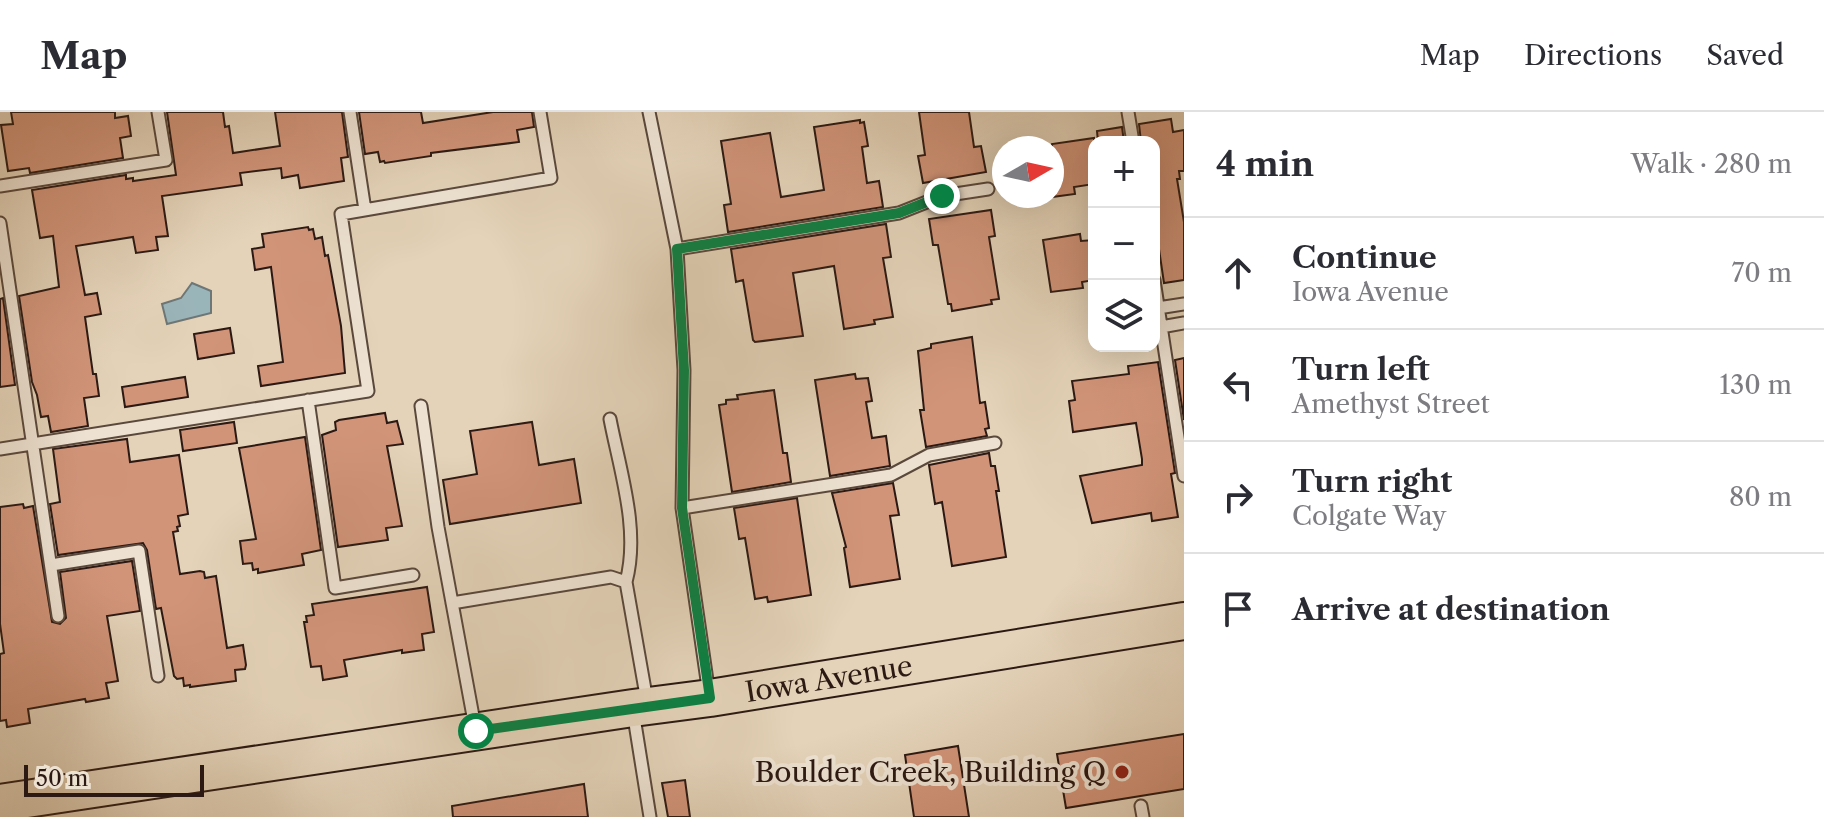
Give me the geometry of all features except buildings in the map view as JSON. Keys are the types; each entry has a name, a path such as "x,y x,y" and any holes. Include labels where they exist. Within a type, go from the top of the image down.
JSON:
{"main road":[{"name":"Iowa Avenue","path":"0,803 710,698 1184,621"}],"lane":[{"path":"0,186 166,160 158,112"},
{"path":"350,112 365,210"},
{"path":"0,449 368,391 341,214 551,178 540,112"},
{"path":"649,112 677,249 684,370 682,508 710,698"},
{"path":"1128,112 1132,136"},
{"path":"677,249 899,213 942,196 988,189"},
{"path":"0,223 58,616"},
{"path":"1160,308 1184,304"},
{"path":"1160,321 1184,476"},
{"path":"1161,327 1184,323"},
{"path":"308,400 335,588 413,575"},
{"path":"421,406 438,527 476,731"},
{"path":"610,419 629,520 631,562 626,582 650,817"},
{"path":"682,508 891,475 929,455 995,443"},
{"path":"51,565 139,551 158,676"},
{"path":"452,603 611,577 626,582"}],"water":[{"path":"192,283 211,291 211,313 167,324 162,304 181,298"}],"place":[{"name":"Boulder Creek, Building Q","path":"1122,772"}],"route":[{"path":"476,731 710,698 682,508 684,370 677,249 899,213 942,196"}]}
